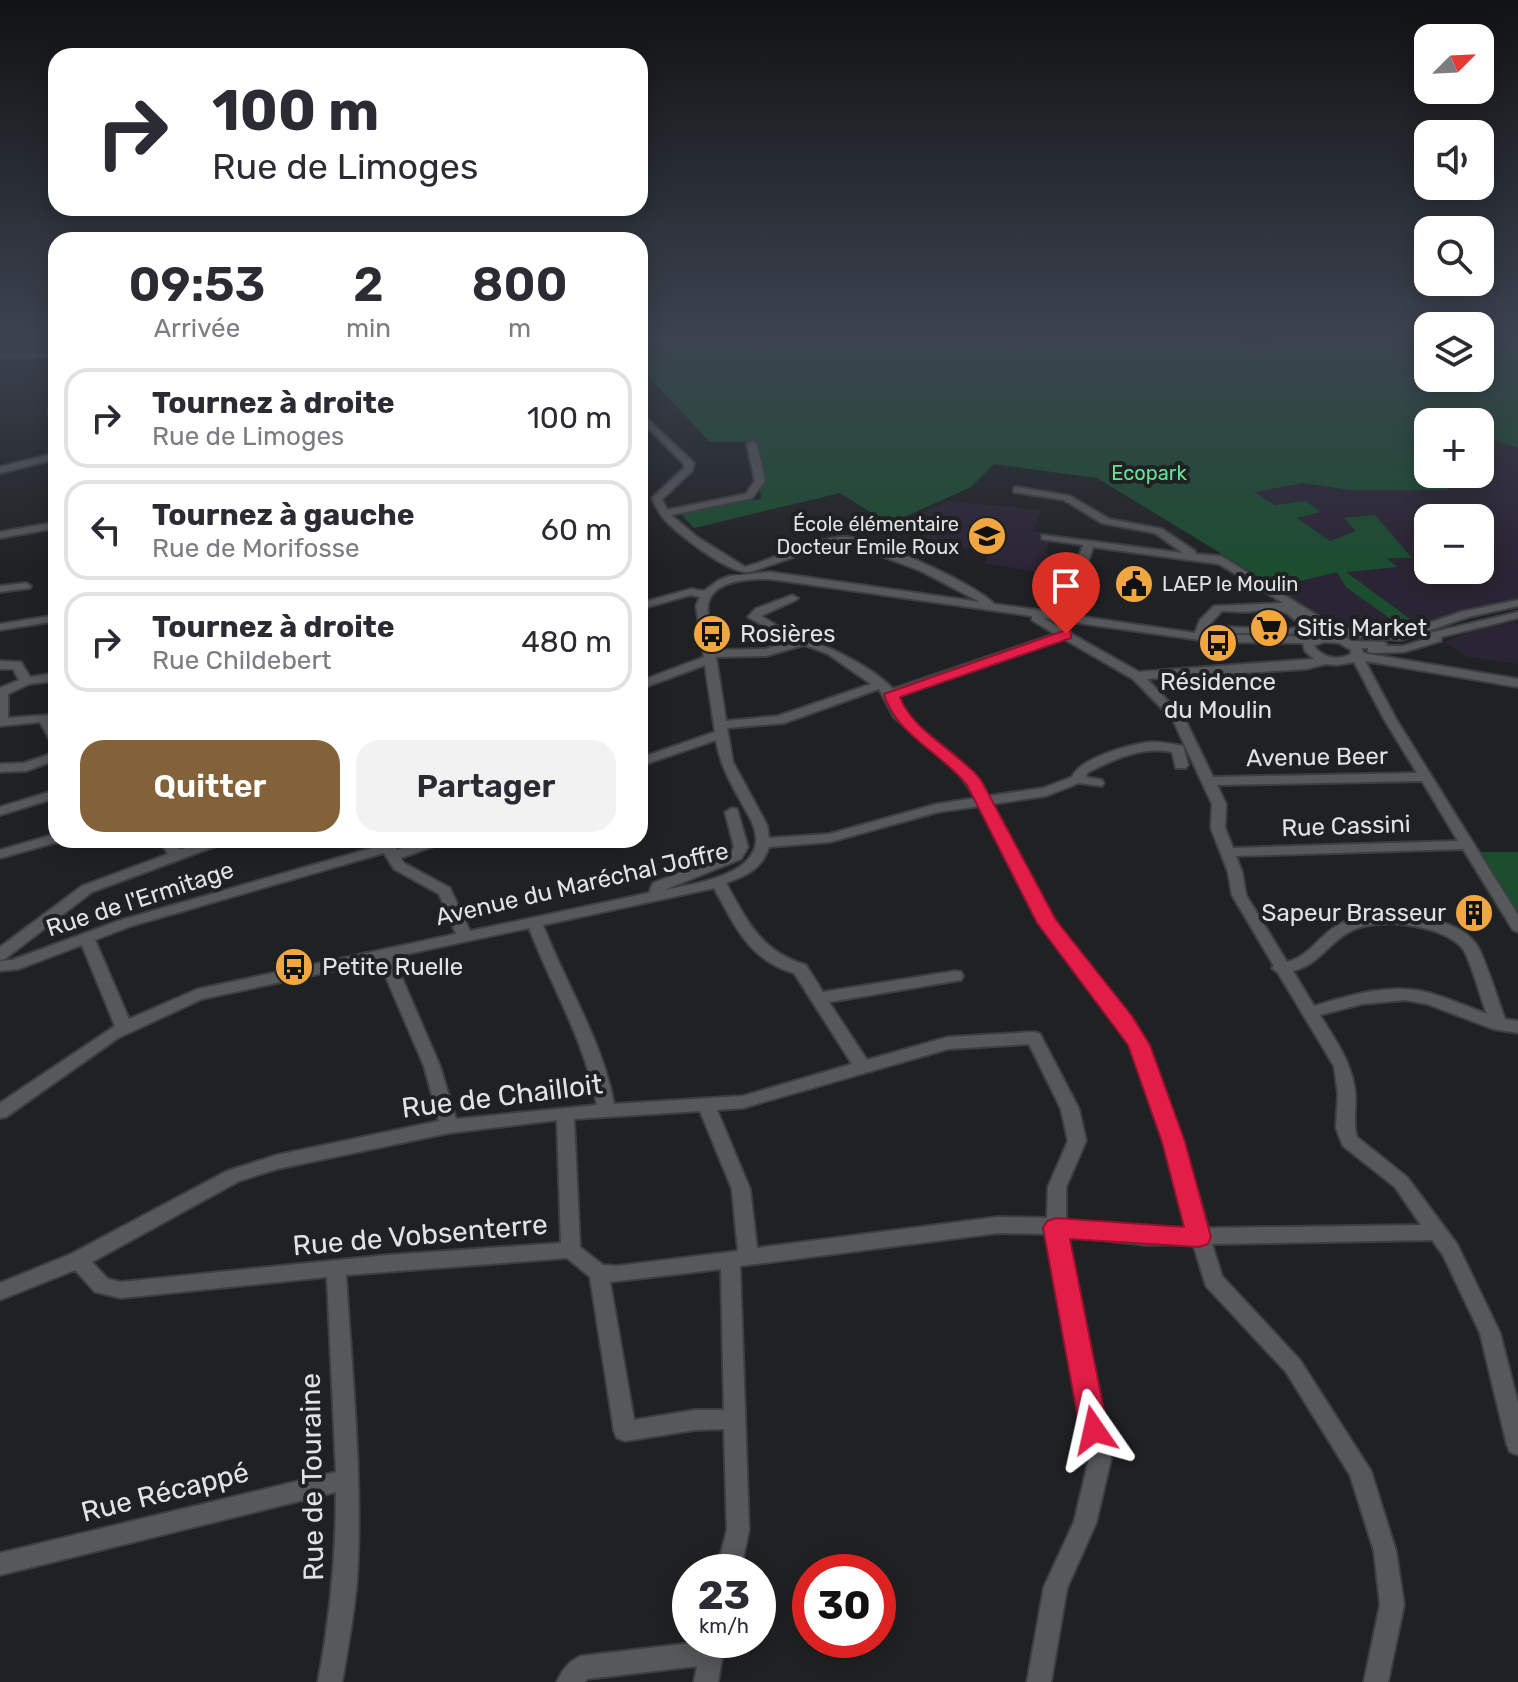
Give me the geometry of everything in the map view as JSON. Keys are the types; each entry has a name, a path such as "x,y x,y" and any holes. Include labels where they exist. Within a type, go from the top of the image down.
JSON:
{"street":[{"path":"648,423 689,463 689,469 657,498 666,513 696,541 745,573 1171,633 1201,633 1297,633 1308,628 1289,608 1268,604 1249,609 1218,608 1201,633"},
{"path":"666,513 749,496 760,481 752,444"},
{"path":"0,470 48,458"},
{"path":"1017,490 1067,498 1106,521 1158,531 1191,553 1191,557"},
{"path":"0,535 48,526"},
{"path":"1046,537 1222,561"},
{"path":"648,604 691,592 707,595 745,573 845,539 947,577 987,599 991,607"},
{"path":"1060,616 1089,543"},
{"path":"1209,553 1319,621 1326,632 1314,642"},
{"path":"0,589 26,586"},
{"name":"Avenue du Maréchal Joffre","path":"0,1112 124,1027 215,989 718,883 747,870 758,858 763,843 760,825 729,771 702,606 707,595"},
{"path":"792,598 754,614 757,620 801,642"},
{"path":"1201,633 1314,642 1337,639 1345,632 1401,637 1465,614 1518,603"},
{"path":"991,607 1028,612 1137,676 1179,719 1219,804 1218,828 1239,895 1280,968 1342,1066 1347,1094 1345,1128 1349,1141 1401,1182 1434,1232 1450,1250 1490,1333 1518,1445"},
{"path":"1137,676 1306,665 1357,657 1418,646 1471,625 1518,615"},
{"path":"0,627 48,619"},
{"path":"648,759 720,730 780,720 1066,634"},
{"path":"1337,639 1357,657 1425,777 1518,927"},
{"path":"648,682 710,657 766,652 810,641 832,652 886,689 898,714 963,769 983,798 1047,923 1125,1021 1139,1045 1174,1142 1213,1280 1293,1366 1360,1471 1385,1551 1392,1605 1376,1682"},
{"path":"1314,642 1327,660"},
{"path":"1357,657 1503,680 1518,679"},
{"path":"0,665 17,665 26,681"},
{"path":"48,678 26,681 2,692 1,724 44,718 48,725"},
{"path":"1078,779 1081,771 1114,753 1157,746 1178,749 1181,761 1197,756"},
{"path":"0,768 26,767 48,759"},
{"name":"Avenue Beer","path":"1209,781 1425,777"},
{"path":"763,843 830,838 983,798 1046,792 1078,779 1097,783"},
{"path":"0,811 48,796"},
{"path":"655,896 658,886 736,856 741,847 732,812"},
{"path":"0,854 48,840"},
{"name":"Rue Cassini","path":"1227,852 1467,845"},
{"path":"171,848 176,855"},
{"path":"0,955 87,889 196,848"},
{"path":"388,848 399,866 445,891 465,936"},
{"name":"Rue de l'Ermitage","path":"0,966 14,965 86,937 388,848"},
{"path":"718,883 757,948 776,962 800,969 863,1068"},
{"path":"1280,968 1311,960 1344,928 1405,918 1421,920 1469,946 1499,1025"},
{"path":"534,921 552,970 602,1075 607,1110"},
{"path":"86,937 124,1027"},
{"path":"383,953 432,1066 449,1126"},
{"path":"818,998 955,976"},
{"path":"1308,1013 1364,1000 1418,996 1499,1025 1518,1027"},
{"name":"Rue de Chailloit","path":"0,1292 78,1260 244,1172 449,1126 565,1113 743,1102 948,1043 1034,1038 1070,1109 1077,1141 1057,1187 1056,1228"},
{"path":"706,1105 741,1189 735,1419 738,1530 732,1554"},
{"path":"565,1113 571,1250"},
{"path":"735,1419 695,1420 625,1431 599,1273 998,1225 1136,1236 1434,1232"},
{"path":"1039,1682 1056,1587 1085,1523 1100,1459 1056,1228"},
{"name":"Rue de Vobsenterre","path":"78,1260 102,1286 121,1290 571,1250 599,1273"},
{"name":"Rue de Touraine","path":"330,1682 339,1644 347,1561 336,1269"},
{"name":"Rue Récappé","path":"0,1564 345,1480"},
{"path":"569,1682 581,1668 672,1653"},
{"path":"706,1682 709,1658"}],"shaded area":[{"path":"1494,440 1518,448 1518,609 1470,618 1403,640 1366,642 1348,635 1142,504 1252,479 1414,478 1414,488 1494,488"},
{"name":"École élémentaire Docteur Emile Roux","path":"949,501 1041,510 1033,531 1052,534 1045,554 1056,556 1050,574 985,564 989,553 924,538 916,523 900,521"},
{"path":"1515,622 1518,625 1518,664 1468,657 1442,642 1481,628"}],"green space":[{"name":"Ecopark","path":"683,413 1414,413 1414,488 1448,490 1351,490 1303,483 1254,492 1275,505 1306,501 1320,512 1297,518 1330,541 1356,531 1344,518 1375,515 1412,558 1387,558 1397,567 1346,572 1417,624 1402,627 1346,587 1337,572 1276,587 1097,478 994,464 971,487 889,524 840,493 694,528 678,511 761,499 754,442 710,442"},
{"path":"1494,413 1518,413 1518,448 1494,440"},
{"path":"1476,852 1518,852 1518,917"}],"building":[{"path":"1481,902 1487,911 1471,911 1464,903"}],"place":[{"name":"École élémentaire Docteur Emile Roux","path":"987,536"},
{"name":"LAEP le Moulin","path":"1134,584"},
{"name":"Sitis Market","path":"1269,628"},
{"name":"Rosières","path":"712,634"},
{"name":"Résidence du Moulin","path":"1218,643"},
{"name":"Sapeur Brasseur","path":"1474,913"},
{"name":"Petite Ruelle","path":"294,967"}],"route":[{"path":"1066,634 892,694 898,714 963,769 975,784 1047,923 1125,1021 1139,1045 1174,1142 1199,1237 1130,1236 1056,1228 1094,1430"}]}
